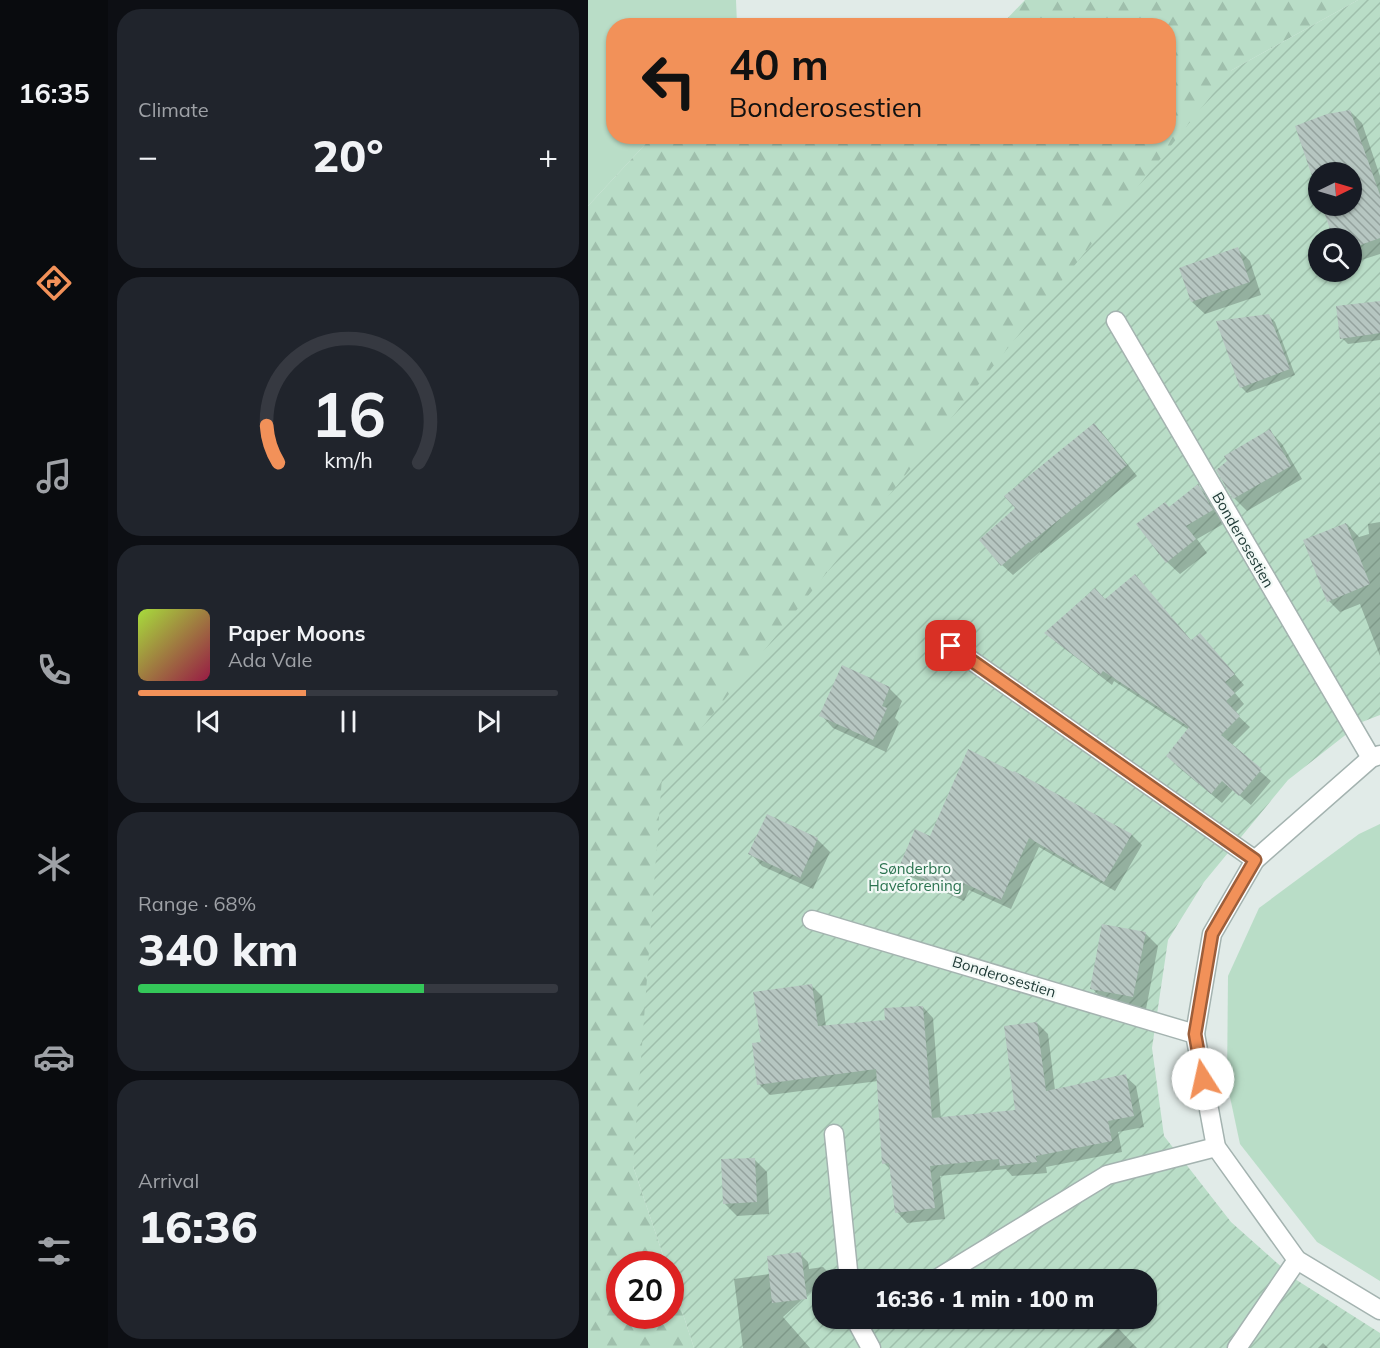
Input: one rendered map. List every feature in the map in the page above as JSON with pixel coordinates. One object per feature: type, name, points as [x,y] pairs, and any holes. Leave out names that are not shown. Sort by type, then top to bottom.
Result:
[{"type":"lane","name":"Bonderosestien","points":[[1116,321],[1375,757],[1255,860],[1212,934],[1195,1034],[1216,1147],[1298,1260],[1380,1310]]},
{"type":"lane","points":[[951,646],[1255,860]]},
{"type":"lane","name":"Bonderosestien","points":[[812,920],[1195,1034]]},
{"type":"lane","points":[[834,1134],[848,1269]]},
{"type":"lane","points":[[953,1269],[1107,1175],[1216,1147]]},
{"type":"lane","points":[[1237,1348],[1298,1260]]},
{"type":"lane","points":[[865,1329],[871,1348]]},
{"type":"green space","points":[[588,0],[736,0],[737,18],[606,18],[606,144],[646,144],[588,206]]},
{"type":"green space","points":[[1025,0],[1358,0],[1232,70],[633,1166],[662,1251],[606,1251],[606,1329],[684,1329],[684,1317],[694,1348],[588,1348],[588,206],[646,144],[1176,144],[1176,18],[1008,18]]},
{"type":"green space","name":"Sønderbro Haveforening","points":[[1358,0],[1380,0],[1380,715],[1362,722],[1288,780],[1204,882],[1168,940],[1152,1048],[1164,1136],[1231,1222],[1295,1279],[1380,1333],[1380,1348],[694,1348],[684,1317],[684,1251],[662,1251],[633,1166],[662,777],[1172,144],[1176,144],[1176,139],[1232,70]]},
{"type":"green space","points":[[1380,824],[1380,1281],[1317,1242],[1240,1144],[1227,1083],[1228,976],[1259,908],[1359,834]]},
{"type":"building","points":[[1350,110],[1380,195],[1380,238],[1362,244],[1362,228],[1330,228],[1325,216],[1362,216],[1362,162],[1308,162],[1308,164],[1295,126],[1327,114]]},
{"type":"building","points":[[1238,247],[1250,282],[1191,302],[1179,268]]},
{"type":"building","points":[[1380,301],[1380,333],[1340,339],[1336,306]]},
{"type":"building","points":[[1269,314],[1290,369],[1240,388],[1216,321]]},
{"type":"building","points":[[1094,423],[1127,465],[1001,566],[979,540],[1015,508],[1004,496]]},
{"type":"building","points":[[1270,429],[1291,466],[1233,499],[1216,470],[1227,461],[1224,456]]},
{"type":"building","points":[[1198,484],[1213,510],[1186,526],[1196,539],[1166,563],[1136,524],[1165,502],[1169,507]]},
{"type":"building","points":[[1346,523],[1370,584],[1327,602],[1303,540]]},
{"type":"building","points":[[1135,574],[1191,640],[1200,633],[1235,674],[1225,682],[1235,693],[1226,701],[1240,716],[1221,735],[1262,769],[1239,796],[1222,781],[1211,794],[1166,756],[1189,727],[1103,671],[1100,675],[1044,633],[1095,588],[1105,599]]},
{"type":"building","points":[[842,665],[890,687],[882,706],[887,708],[873,740],[819,716]]},
{"type":"building","points":[[968,749],[1132,834],[1104,882],[1029,838],[1001,900],[959,881],[953,892],[899,867],[915,829],[930,836]]},
{"type":"building","points":[[767,814],[818,838],[800,878],[748,854]]},
{"type":"building","points":[[1102,924],[1146,932],[1133,997],[1090,989]]},
{"type":"building","points":[[812,984],[818,1026],[885,1020],[884,1008],[923,1006],[932,1118],[1015,1110],[1004,1026],[1037,1022],[1046,1091],[1126,1074],[1134,1116],[1108,1121],[1112,1141],[1036,1156],[1037,1162],[1000,1166],[999,1159],[930,1166],[935,1208],[895,1213],[889,1163],[882,1164],[876,1069],[757,1085],[752,1043],[761,1042],[753,992]]},
{"type":"building","points":[[755,1158],[757,1202],[723,1204],[721,1159]]},
{"type":"building","points":[[801,1252],[807,1299],[772,1303],[767,1256]]},
{"type":"route","points":[[951,646],[1255,860],[1212,934],[1195,1034],[1203,1079]]}]
